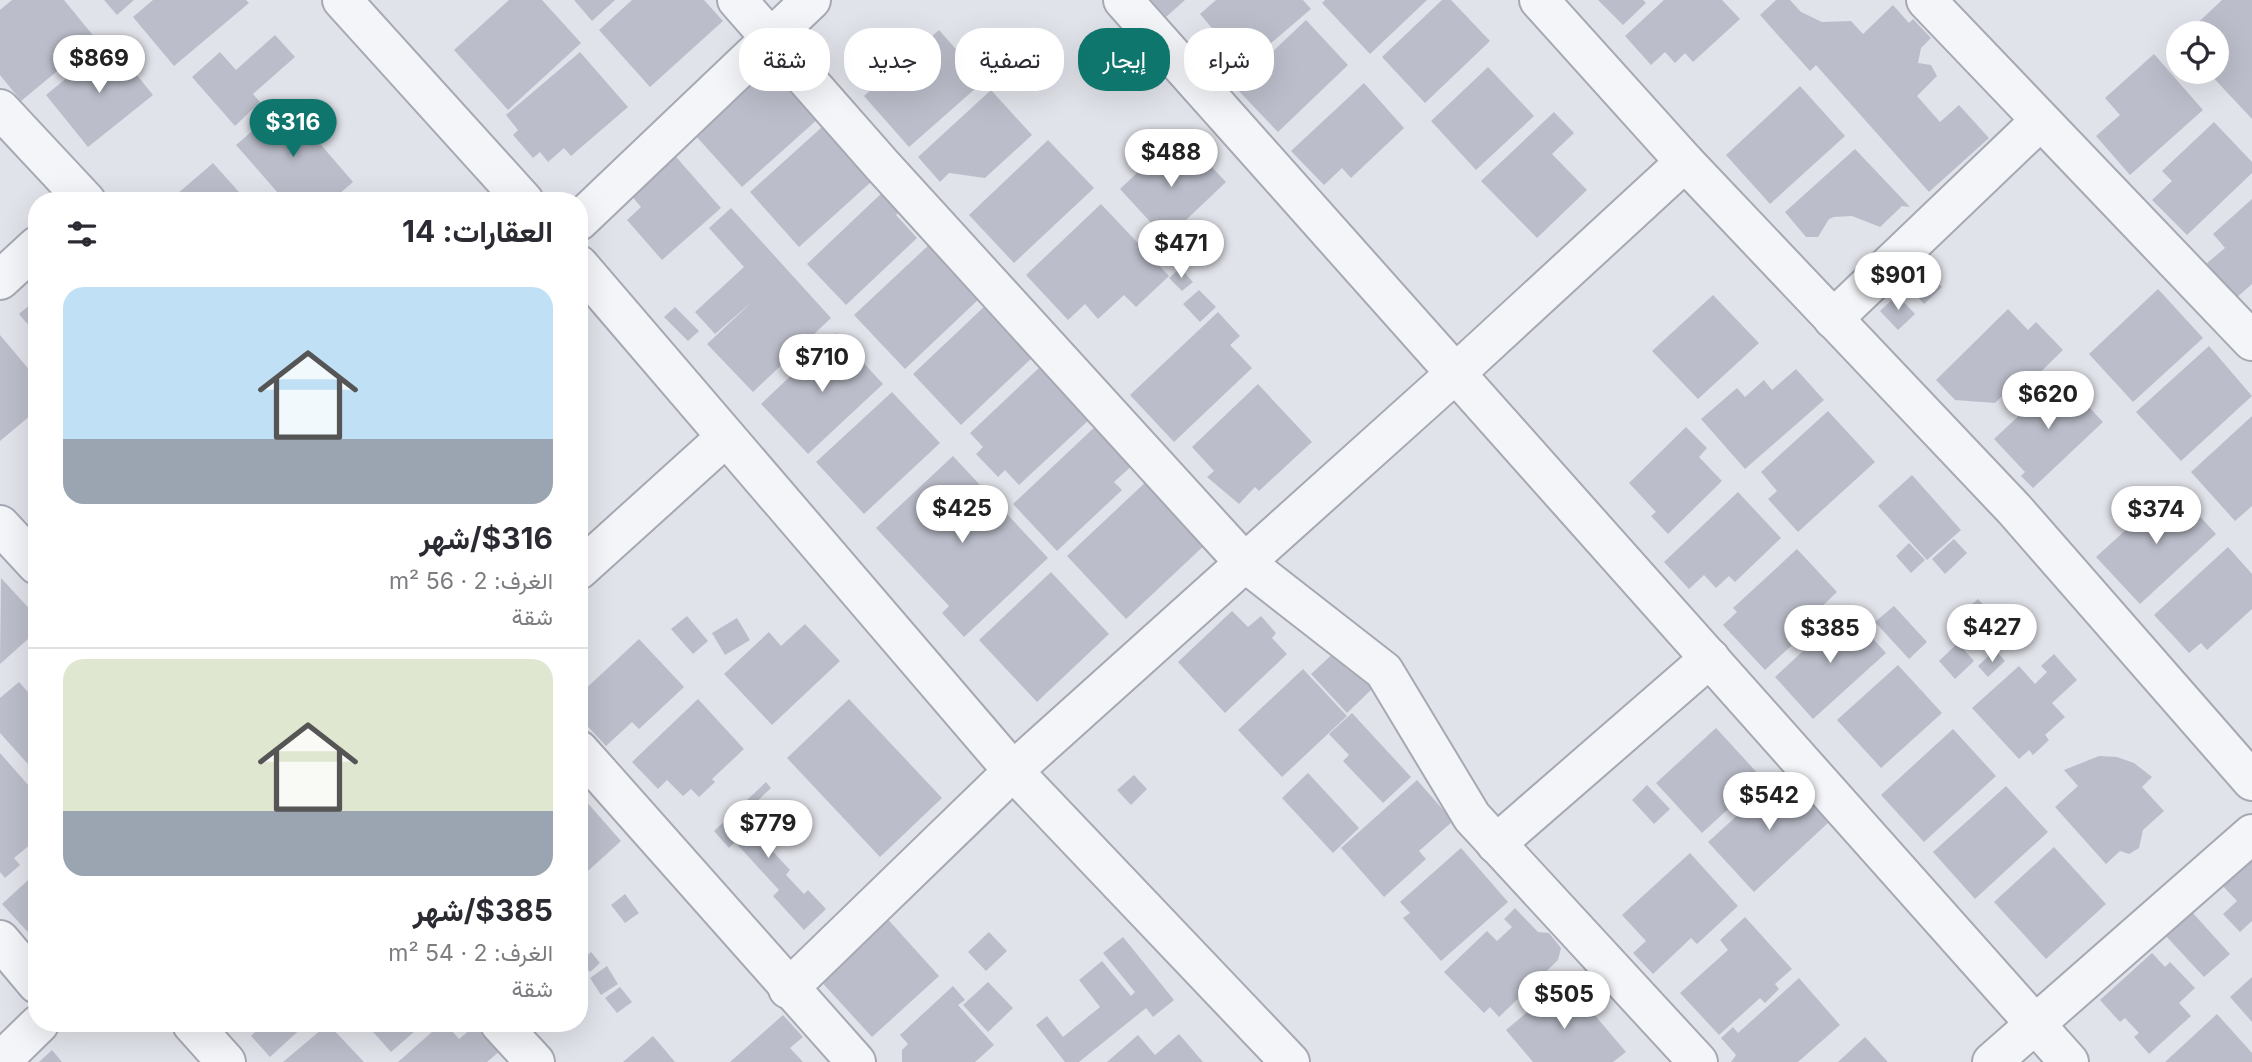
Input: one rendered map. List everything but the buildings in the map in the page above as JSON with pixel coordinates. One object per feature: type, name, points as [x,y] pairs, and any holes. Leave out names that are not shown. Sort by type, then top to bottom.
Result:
[{"type":"street","points":[[342,0],[516,192]]},
{"type":"street","points":[[737,0],[763,28]]},
{"type":"street","points":[[781,28],[811,0]]},
{"type":"street","points":[[1123,0],[2069,1062]]},
{"type":"street","points":[[1539,0],[1685,162],[2014,509],[2252,781]]},
{"type":"street","points":[[1926,0],[2252,341]]},
{"type":"street","points":[[588,211],[739,68]]},
{"type":"street","points":[[818,91],[882,165],[1244,561],[1384,671],[1472,817],[1698,1062]]},
{"type":"street","points":[[0,109],[78,192]]},
{"type":"street","points":[[1833,319],[2039,121]]},
{"type":"street","points":[[788,989],[1013,771],[1457,372],[1685,162]]},
{"type":"street","points":[[0,280],[28,254]]},
{"type":"street","points":[[588,276],[1013,771],[1290,1062]]},
{"type":"street","points":[[588,562],[726,437]]},
{"type":"street","points":[[0,525],[28,555]]},
{"type":"street","points":[[1496,844],[1710,658]]},
{"type":"street","points":[[588,760],[788,989],[856,1062]]},
{"type":"street","points":[[1992,1062],[2252,834]]},
{"type":"street","points":[[0,940],[28,973]]},
{"type":"street","points":[[0,1062],[31,1032]]},
{"type":"street","points":[[199,1032],[226,1062]]},
{"type":"street","points":[[507,1032],[535,1062]]}]
